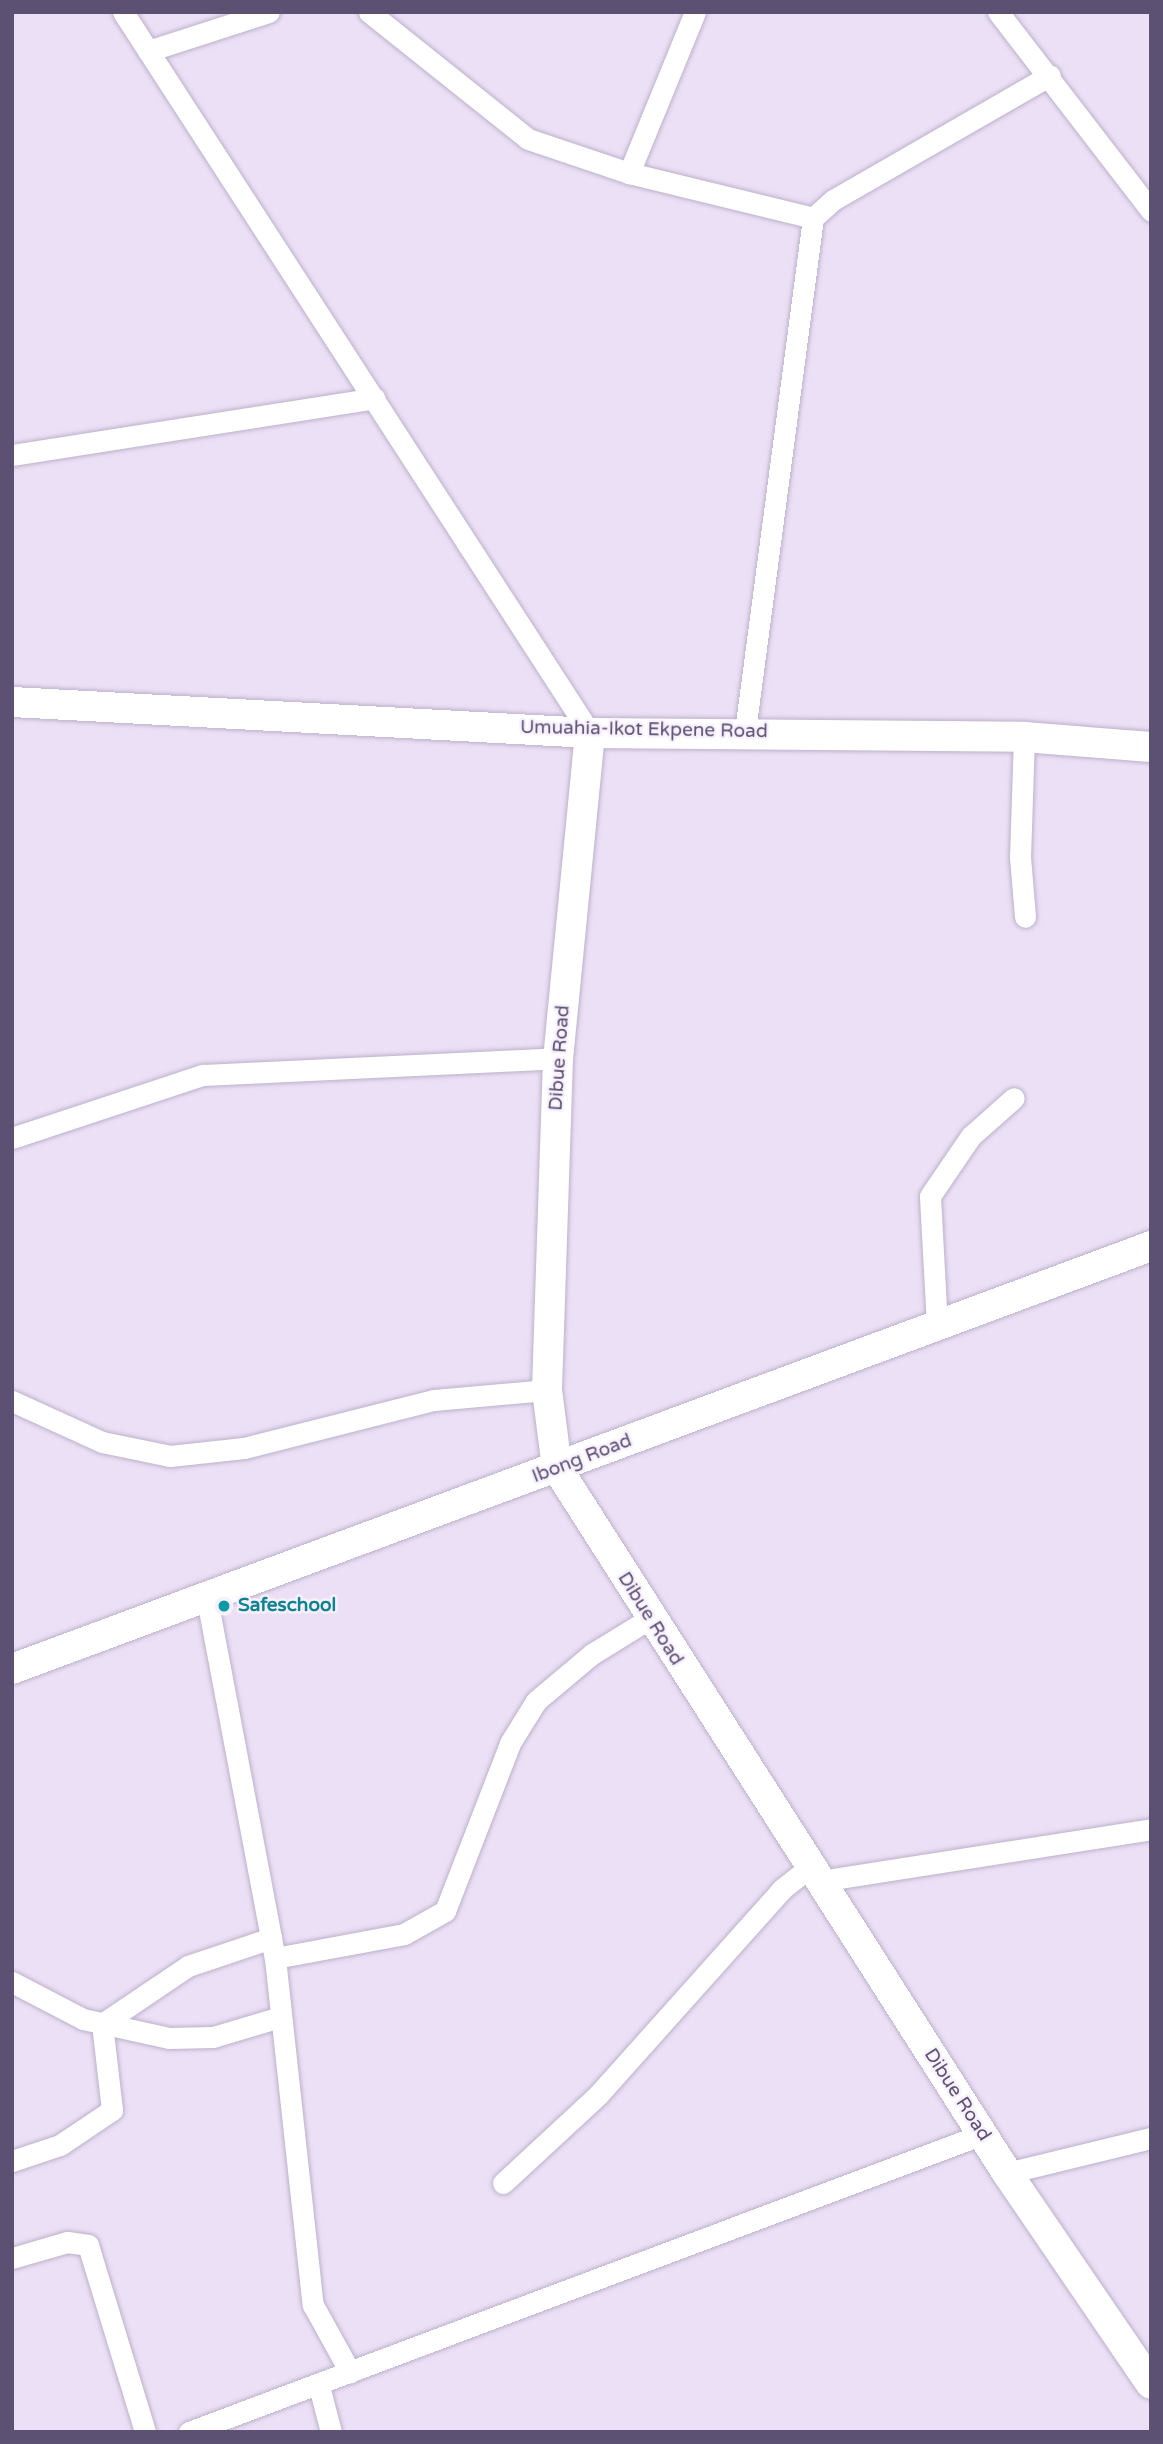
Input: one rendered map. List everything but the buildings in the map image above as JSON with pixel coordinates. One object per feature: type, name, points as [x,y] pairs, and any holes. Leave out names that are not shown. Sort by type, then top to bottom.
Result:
[{"type":"street","points":[[123,12],[590,733]]},
{"type":"street","points":[[148,51],[269,12]]},
{"type":"street","points":[[369,12],[528,139],[629,173],[813,218]]},
{"type":"street","points":[[629,173],[695,12]]},
{"type":"street","points":[[998,12],[1050,75],[1151,211]]},
{"type":"street","points":[[745,731],[813,218],[833,200],[1050,75]]},
{"type":"street","points":[[12,455],[375,398]]},
{"type":"street","name":"Umuahia-Ikot Ekpene Road","points":[[12,702],[590,733],[745,731],[1024,737],[1151,747]]},
{"type":"street","name":"Dibue Road","points":[[590,733],[558,1058],[547,1390],[557,1468],[649,1619],[1007,2173],[1151,2384]]},
{"type":"street","points":[[1024,737],[1025,917]]},
{"type":"street","points":[[12,1138],[203,1075],[558,1058]]},
{"type":"street","points":[[937,1326],[930,1196],[971,1136],[1014,1098]]},
{"type":"street","name":"Ibong Road","points":[[12,1669],[207,1599],[1151,1246]]},
{"type":"street","points":[[12,1401],[102,1442],[170,1456],[244,1448],[434,1400],[547,1390]]},
{"type":"street","points":[[207,1599],[273,1948],[313,2305],[350,2372]]},
{"type":"street","points":[[102,2024],[188,1966],[273,1948],[404,1934],[445,1911],[505,1754],[536,1701],[592,1654],[649,1619]]},
{"type":"street","points":[[503,2183],[598,2095],[782,1889],[815,1874],[1151,1829]]},
{"type":"street","points":[[12,1982],[102,2024],[169,2038],[213,2037],[281,2017]]},
{"type":"street","points":[[12,2161],[60,2145],[112,2110],[102,2024]]},
{"type":"street","points":[[189,2432],[319,2386],[983,2134]]},
{"type":"street","points":[[1007,2173],[1151,2138]]},
{"type":"street","points":[[12,2258],[67,2242],[88,2245],[145,2432]]},
{"type":"street","points":[[319,2386],[331,2432]]},
{"type":"shaded area","points":[[12,12],[1151,12],[1151,2432],[12,2432]]},
{"type":"place","name":"Safeschool","points":[[224,1606]]}]
